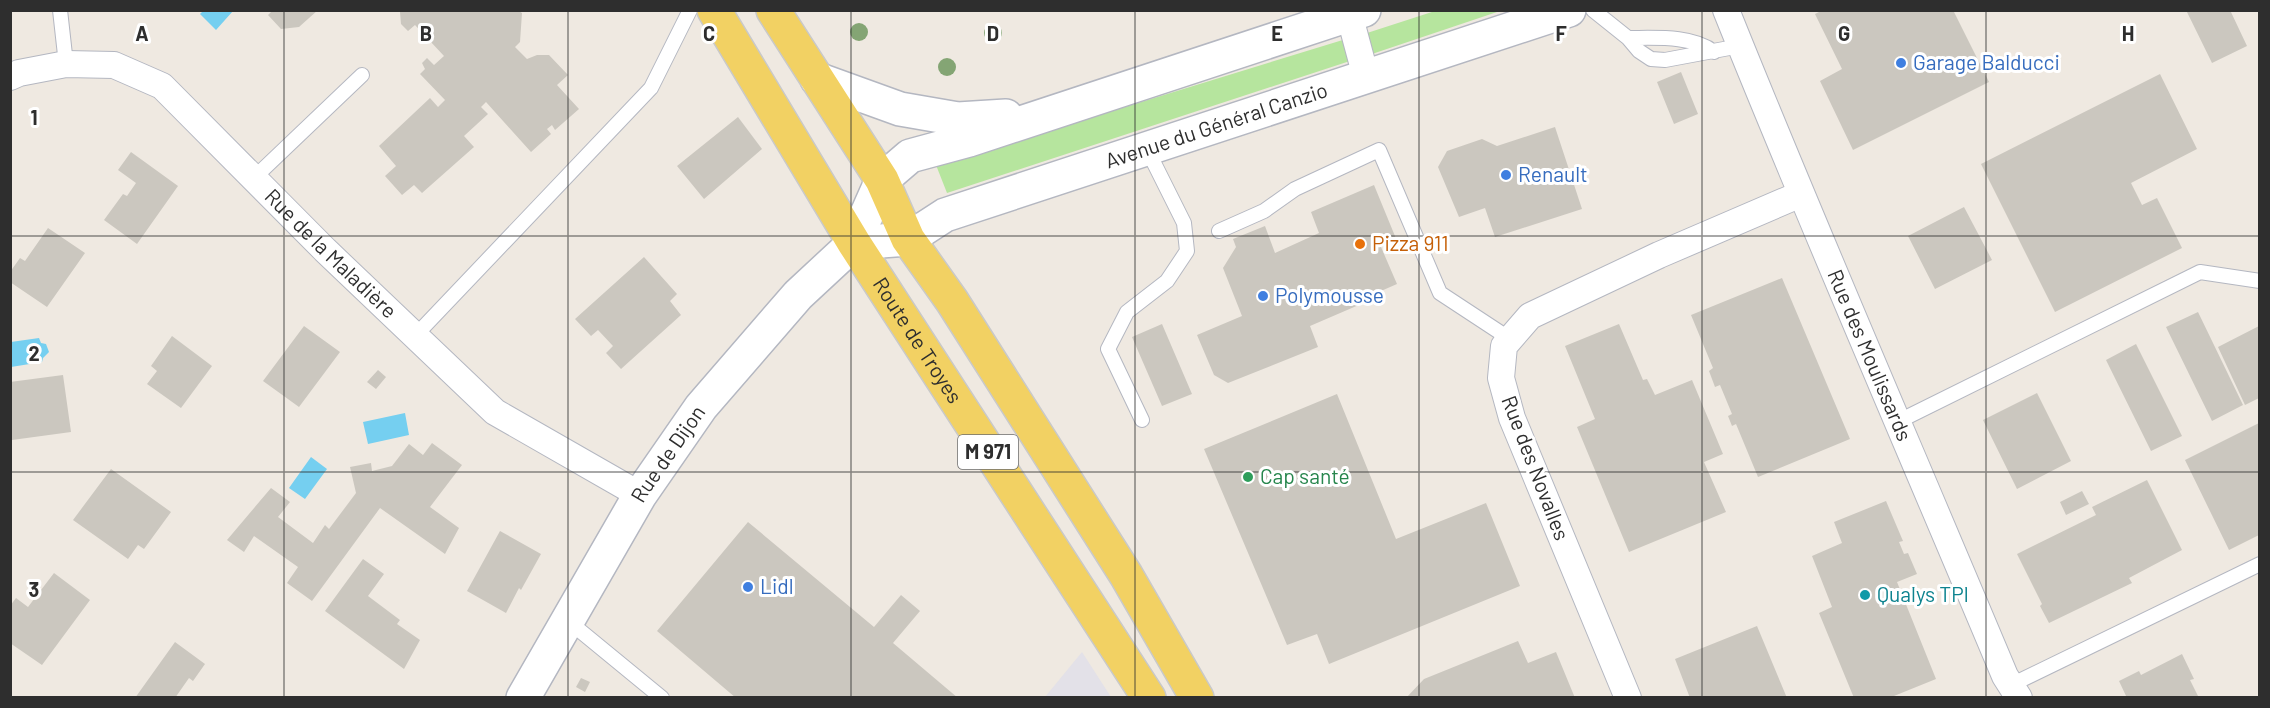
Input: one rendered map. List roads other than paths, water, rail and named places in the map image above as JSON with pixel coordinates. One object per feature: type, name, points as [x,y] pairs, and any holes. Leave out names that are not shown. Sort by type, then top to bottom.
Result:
[{"type":"main road","name":"Route de Troyes","points":[[714,10],[861,238],[1149,698]]},
{"type":"main road","name":"M 971","points":[[773,10],[882,180],[908,239],[952,301],[1119,566],[1197,698]]},
{"type":"street","name":"Avenue du Général Canzio","points":[[861,238],[908,239],[945,215],[1569,10]]},
{"type":"street","name":"Rue des Moulissards","points":[[1726,10],[1801,194],[2005,676],[2015,691]]},
{"type":"street","points":[[861,238],[882,180],[910,156],[969,140],[1353,12],[1366,77]]},
{"type":"street","name":"Rue de la Maladière","points":[[10,77],[19,73],[66,64],[114,65],[162,86],[495,412],[640,495]]},
{"type":"street","points":[[817,79],[900,109],[958,118],[1050,112]]},
{"type":"street","name":"Rue des Novalles","points":[[1628,698],[1512,418],[1501,378],[1504,346],[1530,316],[1659,255],[1801,194]]},
{"type":"street","name":"Rue de Dijon","points":[[523,698],[640,495],[701,407],[798,295],[861,238]]},
{"type":"lane","points":[[60,10],[66,64]]},
{"type":"lane","points":[[416,336],[651,87],[690,10]]},
{"type":"lane","points":[[1593,10],[1651,59],[1665,60],[1740,46]]},
{"type":"lane","points":[[1628,38],[1679,40],[1707,46],[1714,52]]},
{"type":"lane","points":[[254,178],[362,75]]},
{"type":"lane","points":[[1142,420],[1108,349],[1127,312],[1167,281],[1187,251],[1184,223],[1147,149]]},
{"type":"lane","points":[[1219,231],[1264,211],[1295,189],[1379,150],[1440,293],[1510,339]]},
{"type":"lane","points":[[1899,421],[2200,272],[2259,281]]},
{"type":"lane","points":[[2015,691],[2259,564]]},
{"type":"lane","points":[[567,620],[662,698]]},
{"type":"water","points":[[204,10],[233,11],[216,30],[200,14]]},
{"type":"water","points":[[39,338],[41,343],[46,344],[49,352],[42,362],[11,367],[11,342]]},
{"type":"water","points":[[405,413],[409,435],[368,444],[363,422]]},
{"type":"water","points":[[311,457],[327,469],[305,499],[289,488]]},
{"type":"place","name":"Garage Balducci","points":[[1901,63]]},
{"type":"place","name":"Renault","points":[[1506,175]]},
{"type":"place","name":"Pizza 911","points":[[1360,244]]},
{"type":"place","name":"Polymousse","points":[[1263,296]]},
{"type":"place","name":"Cap santé","points":[[1248,477]]},
{"type":"place","name":"Lidl","points":[[748,587]]},
{"type":"place","name":"Qualys TPI","points":[[1865,595]]}]
